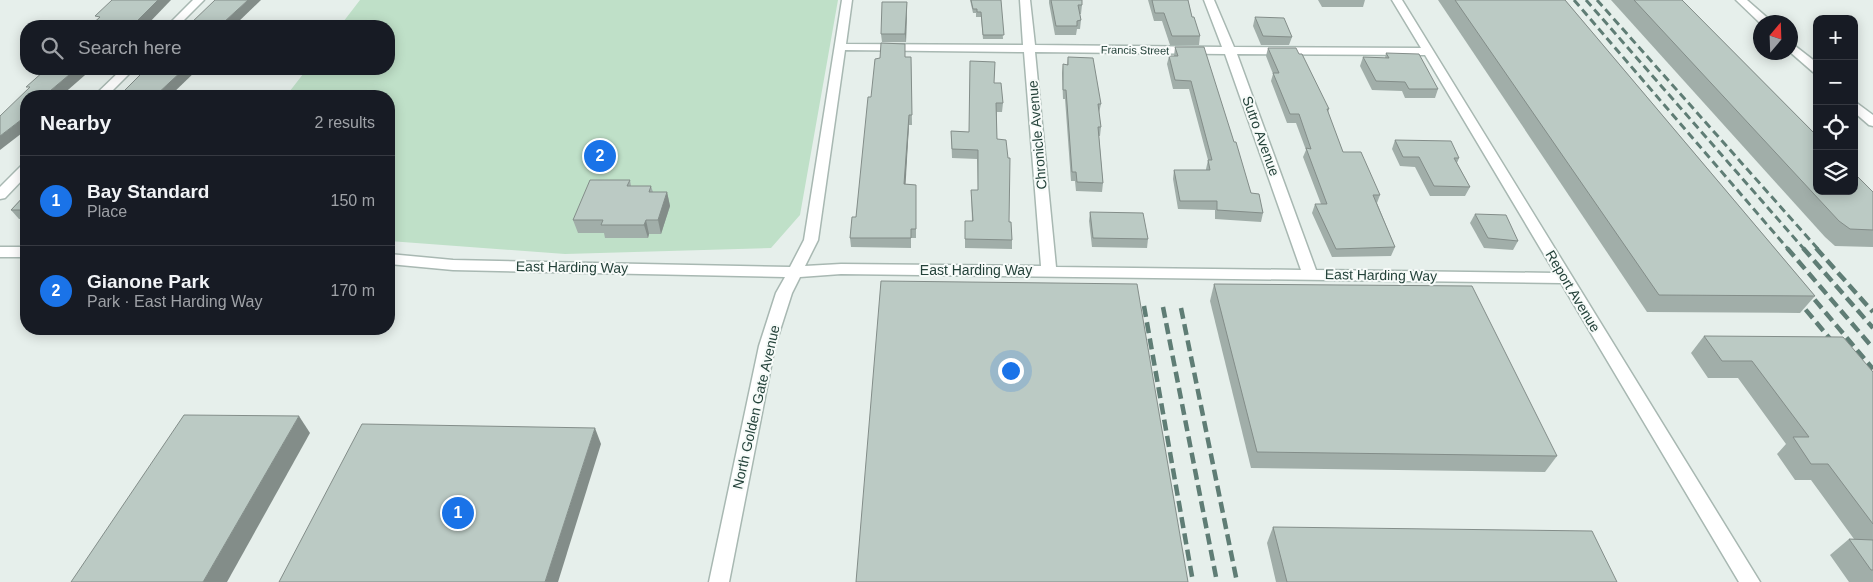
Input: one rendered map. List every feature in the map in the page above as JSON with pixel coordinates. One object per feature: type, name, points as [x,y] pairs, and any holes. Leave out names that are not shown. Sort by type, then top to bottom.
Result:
[{"type":"street","points":[[178,20],[199,0]]},
{"type":"street","name":"North Golden Gate Avenue","points":[[719,582],[767,346],[784,293],[811,240],[847,0]]},
{"type":"street","name":"Chronicle Avenue","points":[[1025,0],[1049,271]]},
{"type":"street","name":"Sutro Avenue","points":[[1209,0],[1310,274]]},
{"type":"street","name":"Report Avenue","points":[[1397,0],[1750,582]]},
{"type":"street","points":[[1741,0],[1758,15]]},
{"type":"street","name":"Francis Street","points":[[840,47],[1429,52]]},
{"type":"street","points":[[1798,53],[1813,66]]},
{"type":"street","points":[[106,90],[122,75]]},
{"type":"street","points":[[1858,109],[1873,122]]},
{"type":"street","points":[[0,195],[20,175]]},
{"type":"street","points":[[0,252],[20,252]]},
{"type":"street","name":"East Harding Way","points":[[395,260],[454,265],[795,272],[841,269],[1564,278]]},
{"type":"green space","points":[[360,0],[838,0],[800,215],[771,248],[565,254],[395,241],[395,90],[291,90],[302,75],[395,75],[395,20],[345,20]]},
{"type":"building","points":[[112,0],[158,0],[138,20],[97,20],[100,17],[95,16]]},
{"type":"building","points":[[215,0],[248,0],[226,20],[194,20]]},
{"type":"building","points":[[971,0],[1001,0],[1004,35],[983,35],[981,12],[973,9]]},
{"type":"building","points":[[1051,0],[1082,0],[1082,5],[1078,5],[1081,20],[1077,21],[1077,26],[1056,26]]},
{"type":"building","points":[[1152,0],[1188,0],[1192,17],[1194,17],[1200,36],[1172,36],[1164,13],[1155,13]]},
{"type":"building","points":[[1455,0],[1565,0],[1815,296],[1659,295]]},
{"type":"building","points":[[1634,0],[1682,0],[1813,132],[1813,193]]},
{"type":"building","points":[[882,2],[907,2],[905,34],[881,34]]},
{"type":"building","points":[[1255,17],[1284,18],[1292,37],[1263,36]]},
{"type":"building","points":[[881,43],[905,44],[905,57],[911,57],[912,115],[909,115],[904,184],[916,185],[916,229],[911,229],[911,238],[850,238],[852,217],[856,217],[868,97],[871,97],[875,59],[880,58]]},
{"type":"building","points":[[1175,47],[1204,47],[1251,193],[1259,194],[1263,213],[1217,210],[1217,201],[1180,201],[1174,170],[1210,170],[1208,160],[1212,160],[1191,81],[1175,80],[1169,56],[1178,56]]},
{"type":"building","points":[[1268,48],[1296,48],[1299,54],[1302,54],[1329,109],[1327,109],[1343,152],[1361,152],[1380,195],[1373,195],[1395,247],[1336,249],[1315,204],[1327,204],[1306,148],[1311,149],[1299,114],[1290,114],[1273,73],[1279,73]]},
{"type":"building","points":[[1386,53],[1419,54],[1438,89],[1409,89],[1405,82],[1376,81],[1363,57],[1389,58]]},
{"type":"building","points":[[1068,57],[1093,58],[1101,104],[1098,104],[1101,127],[1098,127],[1103,183],[1077,182],[1076,172],[1072,172],[1066,90],[1063,90],[1063,64],[1068,65]]},
{"type":"building","points":[[970,61],[995,62],[994,83],[1001,83],[1003,103],[996,103],[997,139],[1006,140],[1008,158],[1010,158],[1009,222],[1011,222],[1012,240],[965,239],[965,221],[973,221],[971,190],[978,190],[978,150],[952,149],[951,131],[969,132]]},
{"type":"building","points":[[40,75],[69,75],[51,90],[27,90],[30,87],[26,87]]},
{"type":"building","points":[[140,75],[178,75],[161,90],[125,90]]},
{"type":"building","points":[[20,97],[20,121],[0,136],[0,116]]},
{"type":"building","points":[[1395,140],[1451,141],[1459,158],[1454,158],[1470,187],[1434,186],[1419,157],[1403,157]]},
{"type":"building","points":[[1858,177],[1873,192],[1873,230],[1850,229],[1839,221],[1815,195],[1858,195]]},
{"type":"building","points":[[590,180],[630,180],[627,186],[651,186],[649,192],[667,192],[658,220],[646,220],[644,225],[601,225],[603,220],[573,220]]},
{"type":"building","points":[[20,200],[20,210],[11,210]]},
{"type":"building","points":[[1090,212],[1143,213],[1148,239],[1093,238]]},
{"type":"building","points":[[1475,214],[1506,215],[1518,241],[1488,238]]},
{"type":"building","points":[[881,281],[1137,284],[1188,582],[856,582]]},
{"type":"building","points":[[1214,284],[1472,286],[1557,456],[1257,452]]},
{"type":"building","points":[[1704,336],[1843,337],[1873,372],[1873,524],[1828,464],[1811,464],[1793,437],[1809,437],[1752,361],[1722,361]]},
{"type":"building","points":[[184,415],[299,416],[203,582],[71,582]]},
{"type":"building","points":[[362,424],[595,428],[545,582],[279,582]]},
{"type":"building","points":[[1273,527],[1592,531],[1617,582],[1287,582]]},
{"type":"building","points":[[1849,539],[1873,540],[1873,570],[1871,570]]},
{"type":"railway","points":[[1574,0],[1788,249]]},
{"type":"railway","points":[[1586,0],[1804,249]]},
{"type":"railway","points":[[1597,0],[1818,249]]},
{"type":"railway","points":[[1787,248],[1873,348]]},
{"type":"railway","points":[[1803,248],[1873,328]]},
{"type":"railway","points":[[1816,248],[1873,312]]},
{"type":"railway","points":[[1804,287],[1873,369]]},
{"type":"railway","points":[[1795,297],[1837,347]]},
{"type":"railway","points":[[1144,306],[1193,582]]},
{"type":"railway","points":[[1163,307],[1217,582]]},
{"type":"railway","points":[[1181,308],[1237,582]]},
{"type":"place","name":"Gianone Park","points":[[600,156]]},
{"type":"place","name":"Bay Standard","points":[[458,513]]}]
